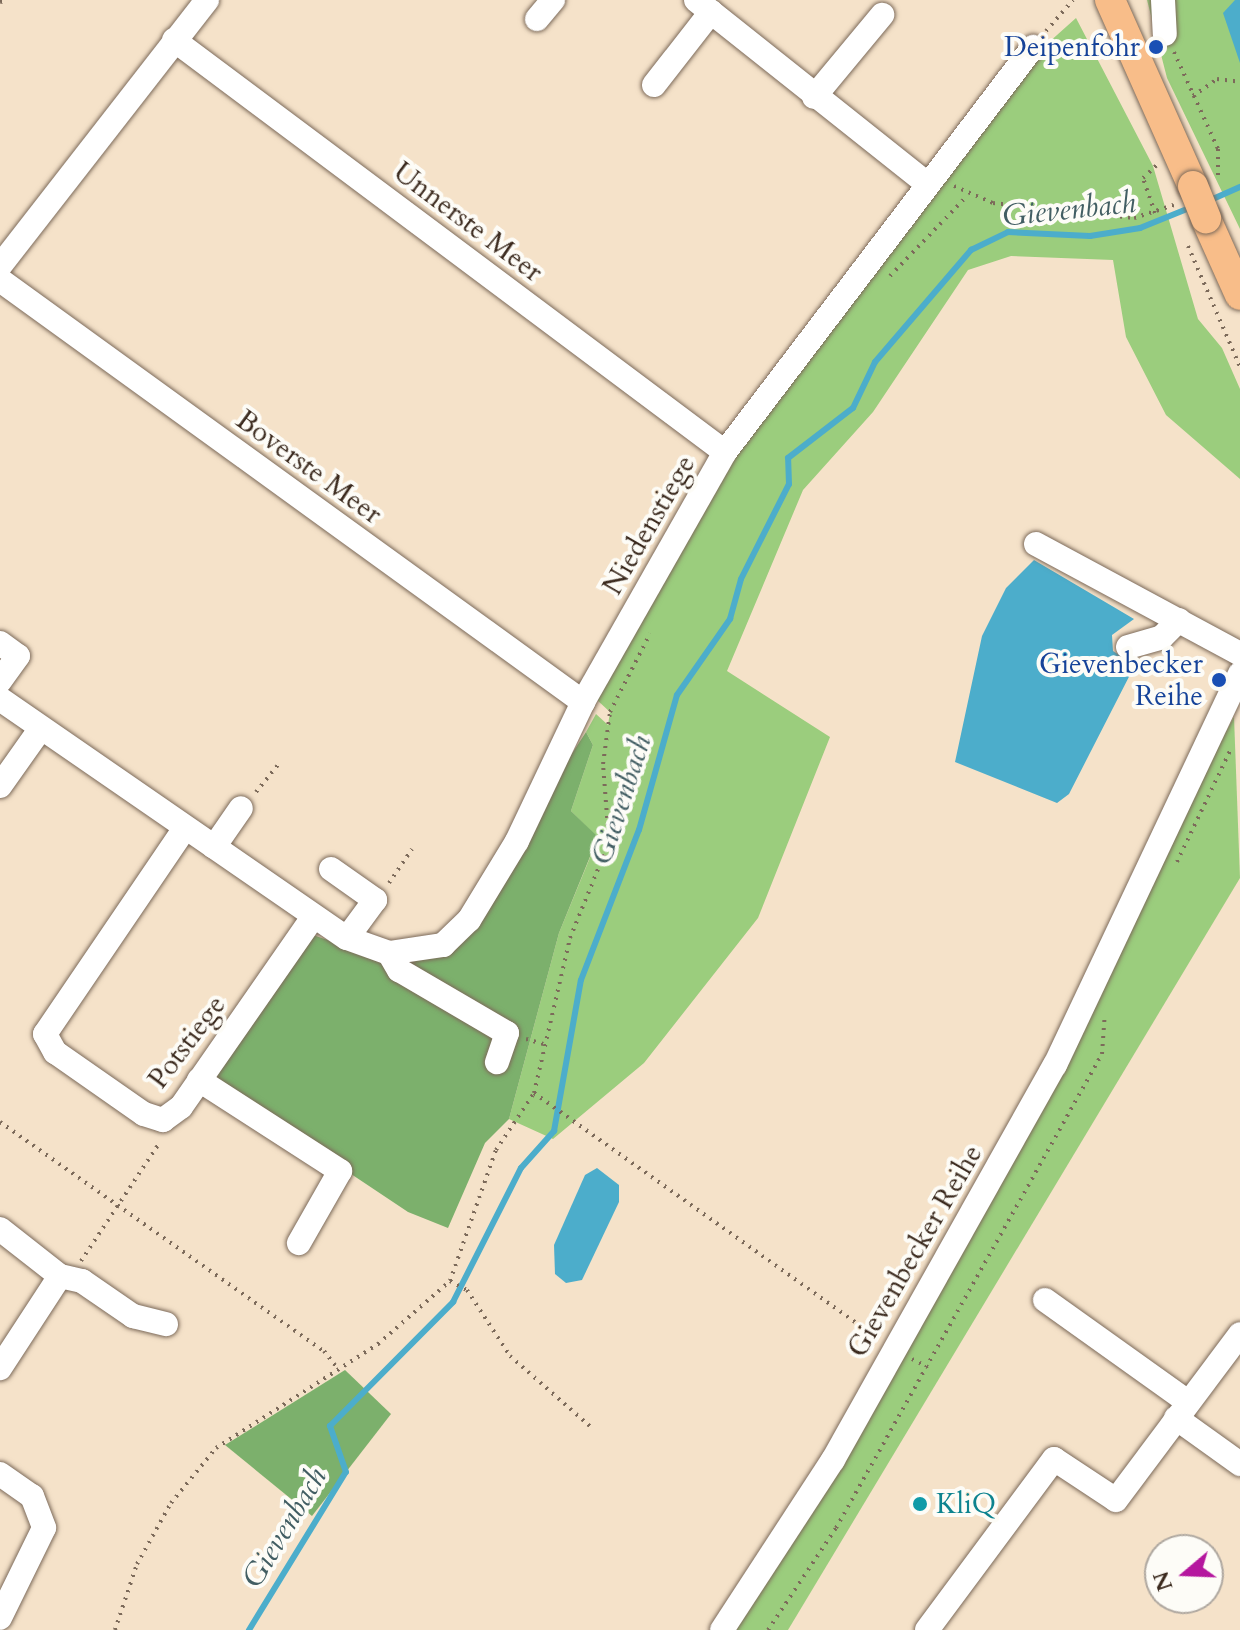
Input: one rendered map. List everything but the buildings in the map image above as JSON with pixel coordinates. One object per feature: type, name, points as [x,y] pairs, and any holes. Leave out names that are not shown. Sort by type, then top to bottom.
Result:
[{"type":"main road","points":[[1110,0],[1193,186],[1195,226],[1240,295]]},
{"type":"street","points":[[0,266],[207,0]]},
{"type":"street","points":[[537,19],[553,0]]},
{"type":"street","points":[[1163,0],[1165,34]]},
{"type":"street","points":[[654,85],[704,6],[814,97],[932,178]]},
{"type":"street","points":[[814,97],[882,15]]},
{"type":"street","name":"Unnerste Meer","points":[[174,40],[725,452]]},
{"type":"street","name":"Niedenstiege","points":[[313,917],[347,938],[389,953],[443,945],[469,920],[517,841],[583,702],[725,452],[1033,47]]},
{"type":"street","name":"Boverste Meer","points":[[0,280],[583,702]]},
{"type":"street","points":[[1036,544],[1240,654]]},
{"type":"street","points":[[1128,647],[1162,637],[1179,620]]},
{"type":"street","points":[[0,643],[18,656],[0,681]]},
{"type":"street","name":"Gievenbecker Reihe","points":[[722,1630],[833,1460],[1055,1065],[1240,673]]},
{"type":"street","points":[[0,699],[313,917]]},
{"type":"street","points":[[0,786],[41,728]]},
{"type":"street","points":[[214,847],[241,808]]},
{"type":"street","name":"Potstiege","points":[[185,828],[45,1034],[55,1052],[144,1114],[163,1120],[199,1080],[313,917]]},
{"type":"street","points":[[331,869],[375,900],[347,938]]},
{"type":"street","points":[[389,953],[399,970],[507,1033],[497,1062]]},
{"type":"street","points":[[199,1080],[340,1171],[299,1243]]},
{"type":"street","points":[[0,1229],[60,1276],[133,1316],[166,1324]]},
{"type":"street","points":[[0,1368],[60,1276]]},
{"type":"street","points":[[1045,1300],[1182,1410],[1240,1464]]},
{"type":"street","points":[[927,1630],[1054,1459],[1116,1500],[1240,1334]]},
{"type":"street","points":[[0,1474],[32,1496],[44,1528],[0,1618]]},
{"type":"path","points":[[0,2],[7,0]]},
{"type":"path","points":[[1033,47],[1073,0]]},
{"type":"path","points":[[1193,96],[1217,79],[1240,82]]},
{"type":"path","points":[[1155,213],[1143,178],[1161,163]]},
{"type":"path","points":[[932,178],[968,195],[1134,218]]},
{"type":"path","points":[[884,282],[968,195]]},
{"type":"path","points":[[1195,226],[1240,367]]},
{"type":"path","points":[[115,1630],[137,1564],[191,1474],[236,1430],[338,1369],[410,1321],[452,1282],[496,1150],[534,1093],[570,938],[609,842],[603,764],[610,712],[653,627]]},
{"type":"path","points":[[1174,867],[1233,738]]},
{"type":"path","points":[[241,808],[280,762]]},
{"type":"path","points":[[375,900],[412,849]]},
{"type":"path","points":[[768,1630],[836,1528],[1102,1054],[1105,1009]]},
{"type":"path","points":[[534,1093],[893,1350],[928,1367]]},
{"type":"path","points":[[60,1276],[75,1269],[156,1154],[163,1120]]},
{"type":"path","points":[[0,1122],[324,1351],[338,1369]]},
{"type":"path","points":[[452,1282],[467,1290],[510,1356],[593,1429]]},
{"type":"green space","points":[[1147,0],[1154,0],[1167,52],[1168,0],[1240,0],[1240,229],[1167,78]]},
{"type":"green space","points":[[1076,18],[1153,166],[1198,319],[1222,348],[1240,389],[1240,479],[1166,415],[1126,337],[1113,260],[1011,256],[968,270],[873,412],[803,490],[727,671],[830,737],[758,918],[644,1063],[553,1139],[509,1119],[559,933],[598,838],[571,811],[593,745],[586,732],[596,714],[608,725],[610,712],[597,700],[718,479],[1038,52]]},
{"type":"green space","points":[[1234,717],[1240,878],[788,1630],[732,1630]]},
{"type":"green space","points":[[586,732],[593,745],[571,811],[598,837],[559,933],[509,1119],[485,1143],[448,1228],[408,1212],[207,1078],[313,935],[386,960],[445,950]]},
{"type":"green space","points":[[345,1370],[391,1414],[312,1516],[225,1445]]},
{"type":"water","points":[[1235,0],[1240,0],[1240,63],[1223,13]]},
{"type":"water","points":[[1034,560],[1134,619],[1112,635],[1113,651],[1135,665],[1069,794],[1057,803],[955,762],[982,636],[1006,588]]},
{"type":"water","points":[[597,1168],[619,1185],[619,1202],[582,1280],[566,1283],[555,1274],[554,1245],[585,1175]]},
{"type":"waterway","name":"Gievenbach","points":[[1206,202],[1240,187]]},
{"type":"waterway","name":"Gievenbach","points":[[249,1630],[346,1472],[330,1426],[453,1302],[521,1168],[554,1131],[581,980],[639,830],[677,695],[730,619],[741,579],[789,484],[788,458],[853,408],[875,362],[971,250],[1008,232],[1090,236],[1140,228],[1192,207]]},
{"type":"place","name":"Deipenfohr","points":[[1156,47]]},
{"type":"place","name":"Gievenbecker Reihe","points":[[1219,680]]},
{"type":"place","name":"KliQ","points":[[920,1504]]}]
